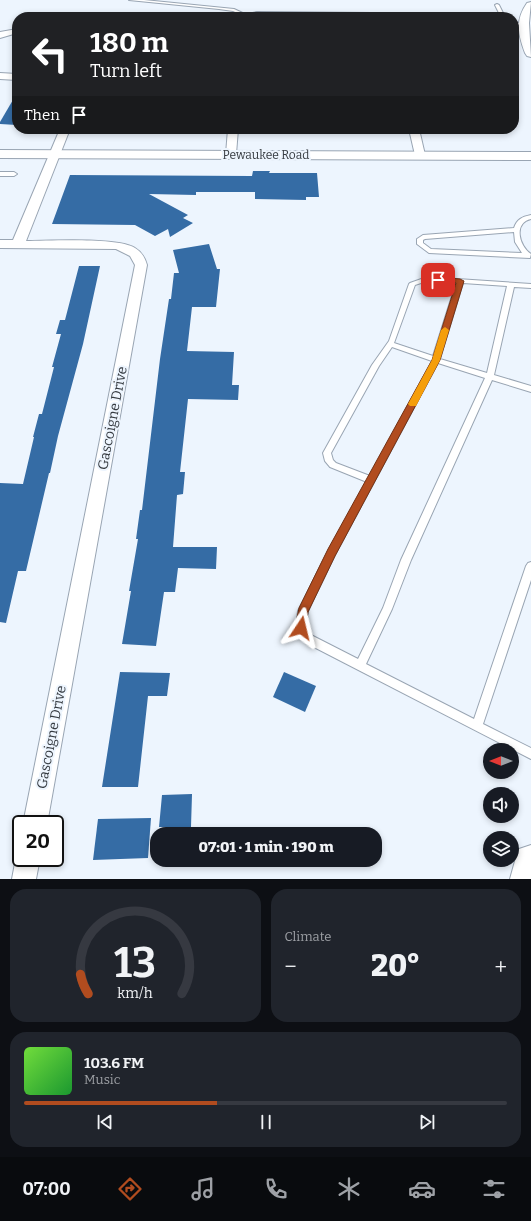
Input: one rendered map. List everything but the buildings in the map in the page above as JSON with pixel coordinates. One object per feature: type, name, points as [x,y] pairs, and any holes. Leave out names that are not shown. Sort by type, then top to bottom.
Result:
[{"type":"main road","points":[[531,5],[519,24],[531,53]]},
{"type":"main road","name":"Pewaukee Road","points":[[0,154],[531,156]]},
{"type":"main road","points":[[527,879],[531,861]]},
{"type":"street","points":[[0,35],[12,32]]},
{"type":"street","points":[[0,76],[12,77]]},
{"type":"street","points":[[18,244],[63,134]]},
{"type":"street","points":[[231,154],[233,134]]},
{"type":"street","points":[[415,134],[420,155]]},
{"type":"street","name":"Gascoigne Drive","points":[[0,244],[116,245],[125,247],[136,254],[141,265],[36,815]]},
{"type":"street","points":[[24,879],[26,867]]},
{"type":"lane","points":[[131,0],[200,6],[234,10],[238,12]]},
{"type":"lane","points":[[200,6],[202,0]]},
{"type":"lane","points":[[497,5],[500,12]]},
{"type":"lane","points":[[0,174],[14,174]]},
{"type":"lane","points":[[530,256],[523,252],[516,230],[517,225],[521,220],[531,217]]},
{"type":"lane","points":[[516,230],[466,232],[423,237],[420,239],[420,244],[429,251],[530,256]]},
{"type":"lane","points":[[372,480],[333,465],[329,461],[327,453],[376,365],[390,344],[412,284],[427,279],[531,286]]},
{"type":"lane","points":[[460,281],[436,360],[332,552],[303,611],[301,628],[306,637],[531,754]]},
{"type":"lane","points":[[360,665],[387,609],[406,560],[490,376],[511,284]]},
{"type":"lane","points":[[390,344],[436,360],[531,389]]},
{"type":"lane","points":[[477,726],[531,566]]},
{"type":"slow traffic","points":[[413,404],[436,360],[445,330]]},
{"type":"route","points":[[301,628],[303,611],[332,552],[436,360],[460,281],[438,280]]}]
